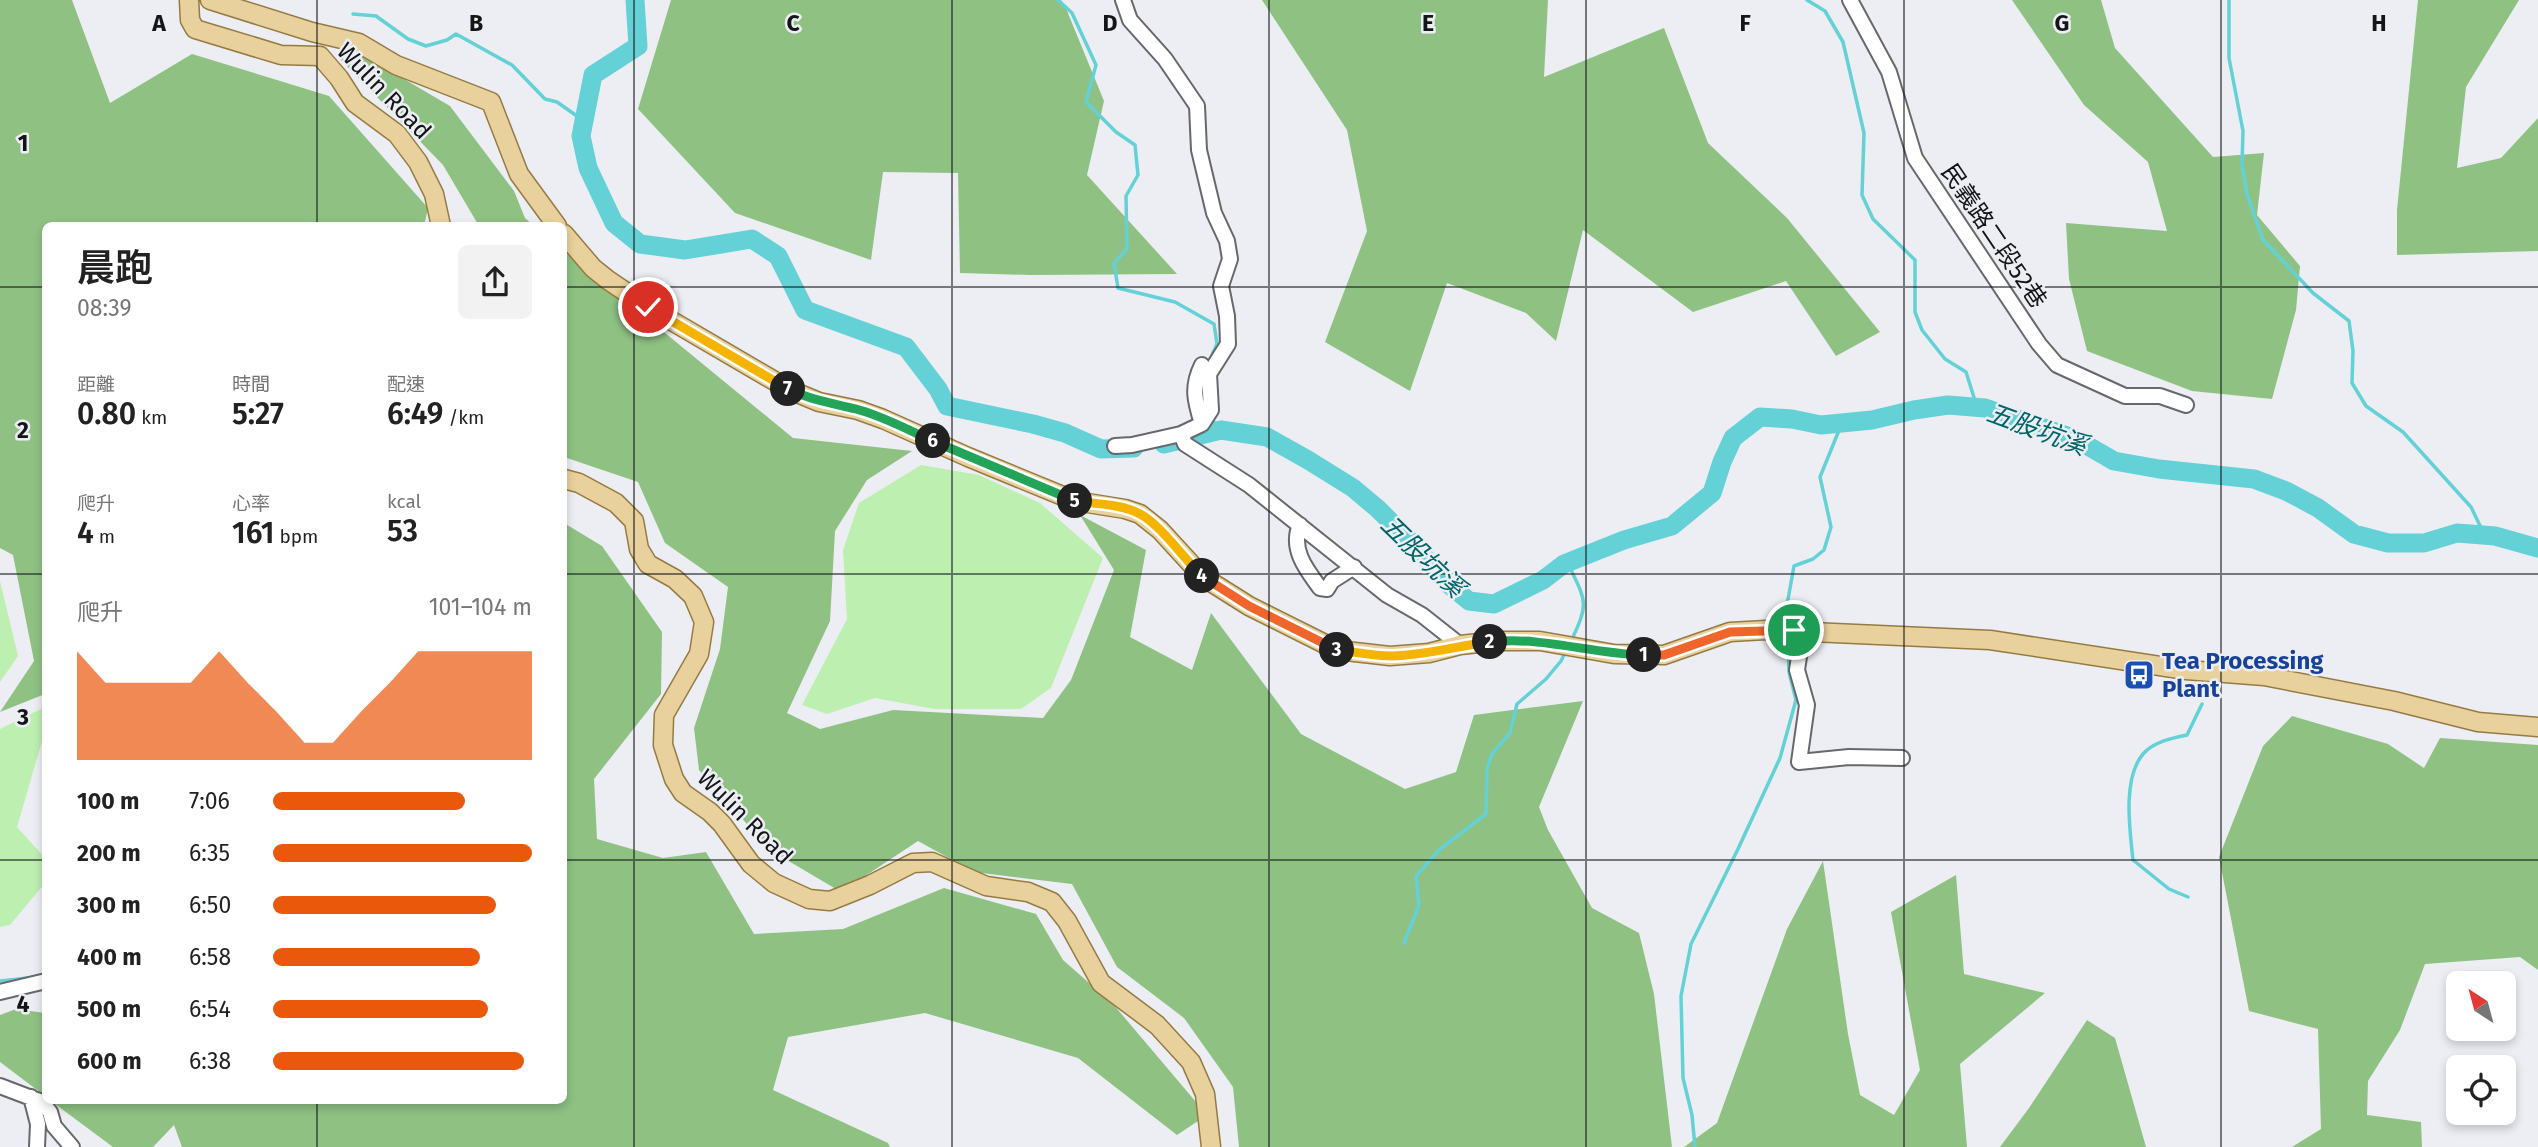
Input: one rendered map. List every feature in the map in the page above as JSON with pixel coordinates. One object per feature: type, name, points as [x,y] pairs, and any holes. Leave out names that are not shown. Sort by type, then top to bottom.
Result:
[{"type":"main road","name":"Wulin Road","points":[[189,0],[190,20],[195,29],[281,55],[320,56],[355,103],[397,134],[418,162],[434,194],[441,222]]},
{"type":"main road","points":[[210,0],[312,32],[359,43],[396,65],[491,102],[519,174],[554,222]]},
{"type":"main road","points":[[567,238],[593,268],[608,280],[648,307],[790,390],[819,402],[858,410],[883,419],[1075,500],[1140,514],[1160,530],[1203,577],[1249,606],[1338,650],[1390,656],[1429,653],[1460,645],[1498,641],[1540,641],[1614,654],[1664,655],[1730,632],[1793,630],[1990,640],[2186,670],[2264,676],[2394,701],[2478,722],[2538,727]]},
{"type":"main road","name":"Wulin Road","points":[[567,480],[579,483],[617,503],[634,522],[639,549],[648,564],[675,579],[693,596],[704,622],[699,654],[664,715],[663,745],[674,779],[683,793],[722,824],[751,864],[774,883],[809,900],[830,901],[870,885],[913,863],[932,862],[986,886],[1028,892],[1052,902],[1067,921],[1101,983],[1157,1025],[1191,1062],[1205,1094],[1211,1147]]},
{"type":"street","points":[[1115,446],[1183,439],[1202,424],[1210,410],[1209,374],[1228,344],[1227,316],[1221,286],[1230,259],[1227,241],[1214,213],[1199,150],[1197,106],[1165,59],[1130,20],[1123,0]]},
{"type":"street","name":"民義路二段52巷","points":[[1850,0],[1889,72],[1914,158],[2039,344],[2057,365],[2125,396],[2160,396],[2186,405]]},
{"type":"street","points":[[1202,365],[1195,378],[1193,396],[1202,424]]},
{"type":"street","points":[[1183,439],[1249,485],[1387,595],[1422,615],[1460,645]]},
{"type":"street","points":[[1300,525],[1295,538],[1301,557],[1320,588],[1327,589],[1332,581],[1354,567]]},
{"type":"street","points":[[1793,630],[1797,670],[1807,705],[1799,762],[1849,757],[1902,758]]},
{"type":"street","points":[[0,992],[42,982]]},
{"type":"street","points":[[0,1086],[42,1102]]},
{"type":"street","points":[[31,1097],[38,1124],[37,1147]]},
{"type":"street","points":[[44,1104],[50,1112],[54,1126],[72,1147]]},
{"type":"green space","points":[[0,0],[72,0],[110,103],[192,54],[329,96],[428,208],[425,222],[42,222],[42,695],[0,712],[34,661],[13,555],[0,548]]},
{"type":"green space","points":[[671,0],[1061,0],[1104,101],[1087,175],[1177,274],[960,273],[958,173],[883,172],[871,260],[735,213],[638,109]]},
{"type":"green space","points":[[1262,0],[1548,0],[1544,77],[1664,28],[1708,143],[1787,218],[1880,332],[1836,356],[1786,281],[1693,312],[1583,230],[1556,341],[1526,313],[1447,283],[1410,391],[1325,342],[1367,231],[1347,130]]},
{"type":"green space","points":[[2012,0],[2101,0],[2115,48],[2213,157],[2264,153],[2257,215],[2300,266],[2296,310],[2272,399],[2192,391],[2087,351],[2069,279],[2066,223],[2167,231],[2148,162],[2084,105]]},
{"type":"green space","points":[[2418,0],[2519,0],[2466,87],[2457,168],[2501,158],[2538,118],[2538,251],[2397,255],[2397,210]]},
{"type":"green space","points":[[351,48],[450,106],[514,191],[525,218],[530,222],[477,222],[443,165],[341,60]]},
{"type":"green space","points":[[567,252],[793,438],[912,451],[867,480],[835,531],[830,621],[787,713],[820,729],[893,710],[1043,718],[1071,680],[1114,570],[1080,515],[1146,550],[1130,637],[1192,670],[1211,613],[1301,734],[1405,789],[1456,772],[1474,715],[1583,701],[1539,807],[1548,830],[1592,908],[1639,933],[1654,994],[1672,1147],[1239,1147],[1233,1087],[1184,1018],[1117,967],[1072,884],[974,872],[918,841],[841,892],[770,850],[699,770],[694,728],[720,649],[728,587],[665,543],[638,482],[567,458]]},
{"type":"green space","points":[[921,465],[979,475],[1040,503],[1103,558],[1051,688],[1021,709],[934,709],[875,698],[827,714],[802,705],[847,619],[843,550],[859,503]]},
{"type":"green space","points":[[567,525],[602,546],[662,632],[661,694],[594,779],[597,839],[663,858],[706,852],[754,934],[843,929],[944,888],[1036,914],[1063,960],[1113,1004],[1207,1115],[1177,1135],[1078,1058],[925,1013],[788,1037],[773,1090],[888,1143],[890,1147],[182,1147],[174,1125],[153,1147],[113,1147],[55,1104],[567,1104]]},
{"type":"green space","points":[[0,581],[18,656],[0,682]]},
{"type":"green space","points":[[42,708],[42,741],[17,827],[42,855],[42,887],[10,925],[0,927],[0,729]]},
{"type":"green space","points":[[2292,716],[2388,744],[2424,768],[2440,738],[2538,745],[2538,970],[2520,957],[2425,964],[2400,1030],[2368,1081],[2367,1115],[2421,1122],[2422,1147],[2292,1147],[2321,1129],[2318,1029],[2249,1011],[2219,857],[2263,746]]},
{"type":"green space","points":[[1823,861],[1848,1034],[1860,1095],[1894,1115],[1920,1070],[1891,912],[1956,875],[1964,974],[2045,993],[1960,1064],[1967,1147],[1684,1147],[1717,1123],[1787,929]]},
{"type":"green space","points":[[16,1009],[42,1013],[42,1094],[0,1062],[0,1015]]},
{"type":"green space","points":[[2087,1020],[2115,1038],[2146,1147],[2000,1147],[2029,1108]]},
{"type":"waterway","name":"五股坑溪","points":[[635,0],[638,46],[593,75],[581,136],[588,168],[614,223],[640,244],[685,250],[752,239],[778,256],[805,310],[906,347],[938,389],[947,406],[1033,424],[1065,433],[1101,449],[1134,448]]},
{"type":"waterway","points":[[1058,0],[1072,13],[1096,65],[1086,102],[1116,132],[1135,145],[1138,175],[1126,196],[1127,249],[1114,263],[1118,288],[1175,302],[1214,324],[1217,344],[1208,364]]},
{"type":"waterway","points":[[1807,0],[1825,11],[1843,42],[1864,133],[1862,195],[1873,219],[1915,260],[1915,312],[1922,330],[1945,359],[1966,372],[1977,407]]},
{"type":"waterway","points":[[2229,0],[2229,58],[2243,131],[2242,165],[2247,194],[2263,240],[2313,293],[2349,321],[2353,351],[2352,383],[2366,406],[2403,432],[2471,507],[2485,536]]},
{"type":"waterway","points":[[353,14],[376,16],[408,39],[426,46],[447,40],[456,34],[512,65],[545,99],[557,102],[584,121]]},
{"type":"waterway","name":"五股坑溪","points":[[1164,444],[1221,430],[1267,437],[1353,488],[1414,545],[1447,583],[1469,601],[1494,604],[1543,580],[1564,564],[1624,540],[1672,526],[1712,493],[1733,438],[1760,417],[1792,419],[1821,425],[1872,420],[1948,405],[1985,408],[2076,439],[2114,461],[2159,469],[2254,479],[2286,491],[2318,508],[2354,534],[2388,543],[2424,543],[2457,533],[2495,536],[2538,548]]},
{"type":"waterway","points":[[1211,419],[1221,430]]},
{"type":"waterway","points":[[1787,624],[1787,605],[1794,566],[1813,559],[1824,550],[1831,527],[1820,477],[1842,423]]},
{"type":"waterway","points":[[1567,562],[1583,602],[1581,618],[1571,641]]},
{"type":"waterway","points":[[1695,1147],[1692,1115],[1683,1078],[1681,996],[1691,944],[1780,758],[1796,700],[1789,672],[1788,636]]},
{"type":"waterway","points":[[1404,943],[1419,905],[1416,876],[1439,850],[1486,814],[1487,769],[1492,754],[1510,733],[1517,704],[1546,679],[1566,651]]},
{"type":"waterway","points":[[2188,897],[2169,889],[2133,860],[2129,820],[2130,791],[2136,765],[2143,754],[2157,744],[2187,735],[2202,704]]},
{"type":"waterway","points":[[0,981],[28,978]]},
{"type":"place","name":"Tea Processing Plant","points":[[2139,675]]},
{"type":"route","points":[[648,307],[790,390],[819,402],[858,410],[883,419],[1075,500],[1140,514],[1160,530],[1180,555],[1203,577],[1249,606],[1338,650],[1390,656],[1429,653],[1460,645],[1498,641],[1540,641],[1614,654],[1664,655],[1730,632],[1794,630]]}]
